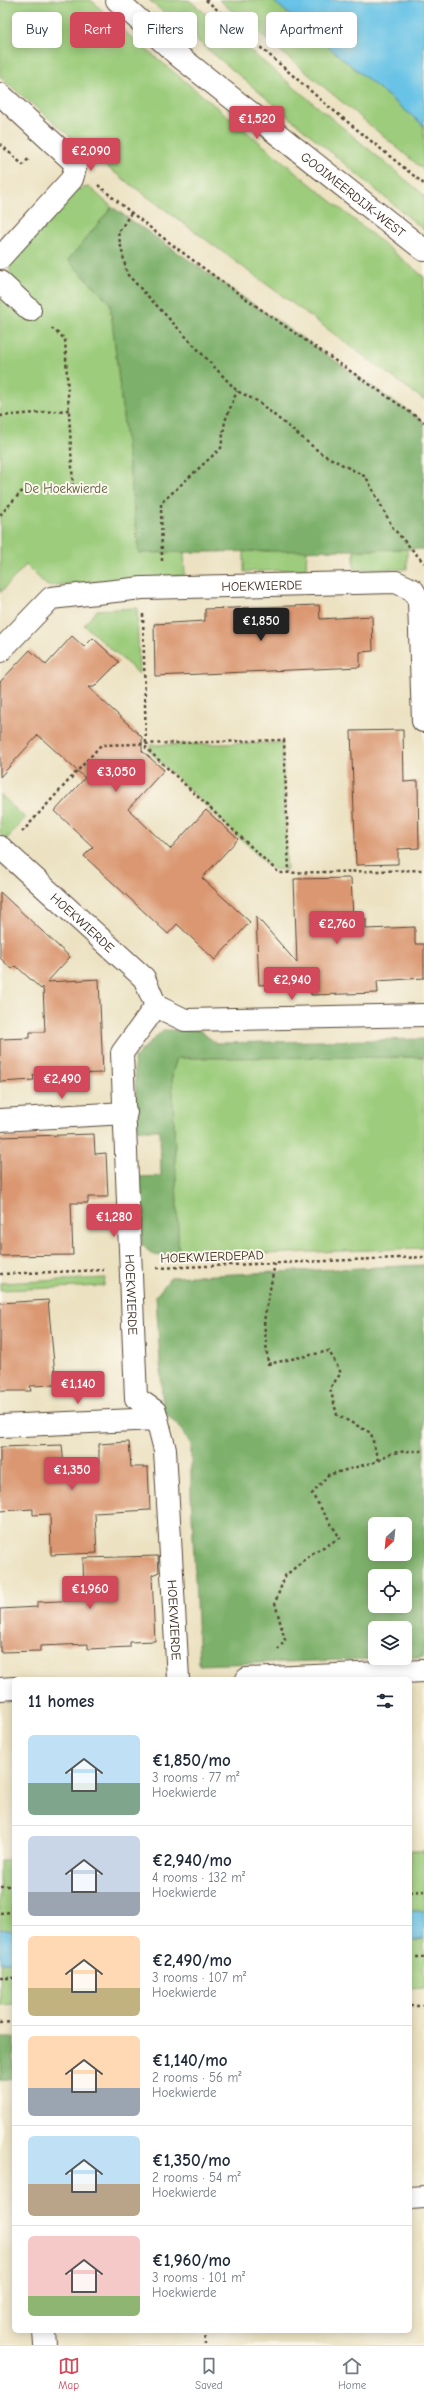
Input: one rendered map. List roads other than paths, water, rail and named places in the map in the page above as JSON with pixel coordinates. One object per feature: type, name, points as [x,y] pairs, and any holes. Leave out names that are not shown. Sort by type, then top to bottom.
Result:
[{"type":"street","name":"GOOIMEERDIJK-WEST","points":[[117,0],[180,57],[424,250]]},
{"type":"street","points":[[0,94],[76,164],[72,178],[0,258]]},
{"type":"street","points":[[0,282],[30,310]]},
{"type":"street","name":"HOEKWIERDE","points":[[0,652],[51,598],[152,588],[396,582],[413,590],[419,601],[423,721]]},
{"type":"street","name":"HOEKWIERDE","points":[[2,849],[144,978],[156,1006],[122,1053],[133,1269],[136,1398],[155,1411],[165,1450],[178,1677]]},
{"type":"street","points":[[156,1006],[185,1020],[424,1015]]},
{"type":"street","points":[[0,1120],[126,1113]]},
{"type":"street","points":[[0,1426],[157,1419]]},
{"type":"street","points":[[296,1677],[424,1671]]},
{"type":"street","points":[[0,1689],[12,1688]]},
{"type":"street","points":[[412,2198],[424,2198]]},
{"type":"street","points":[[44,2333],[45,2345]]},
{"type":"water","points":[[272,0],[424,0],[424,126],[330,48],[357,48],[357,12],[286,12]]},
{"type":"water","points":[[412,1911],[424,1911],[424,1939],[412,1941]]},
{"type":"water","points":[[0,1929],[12,1931],[12,1962],[0,1962]]},
{"type":"park label","name":"De Hoekwierde","points":[[66,488]]}]
